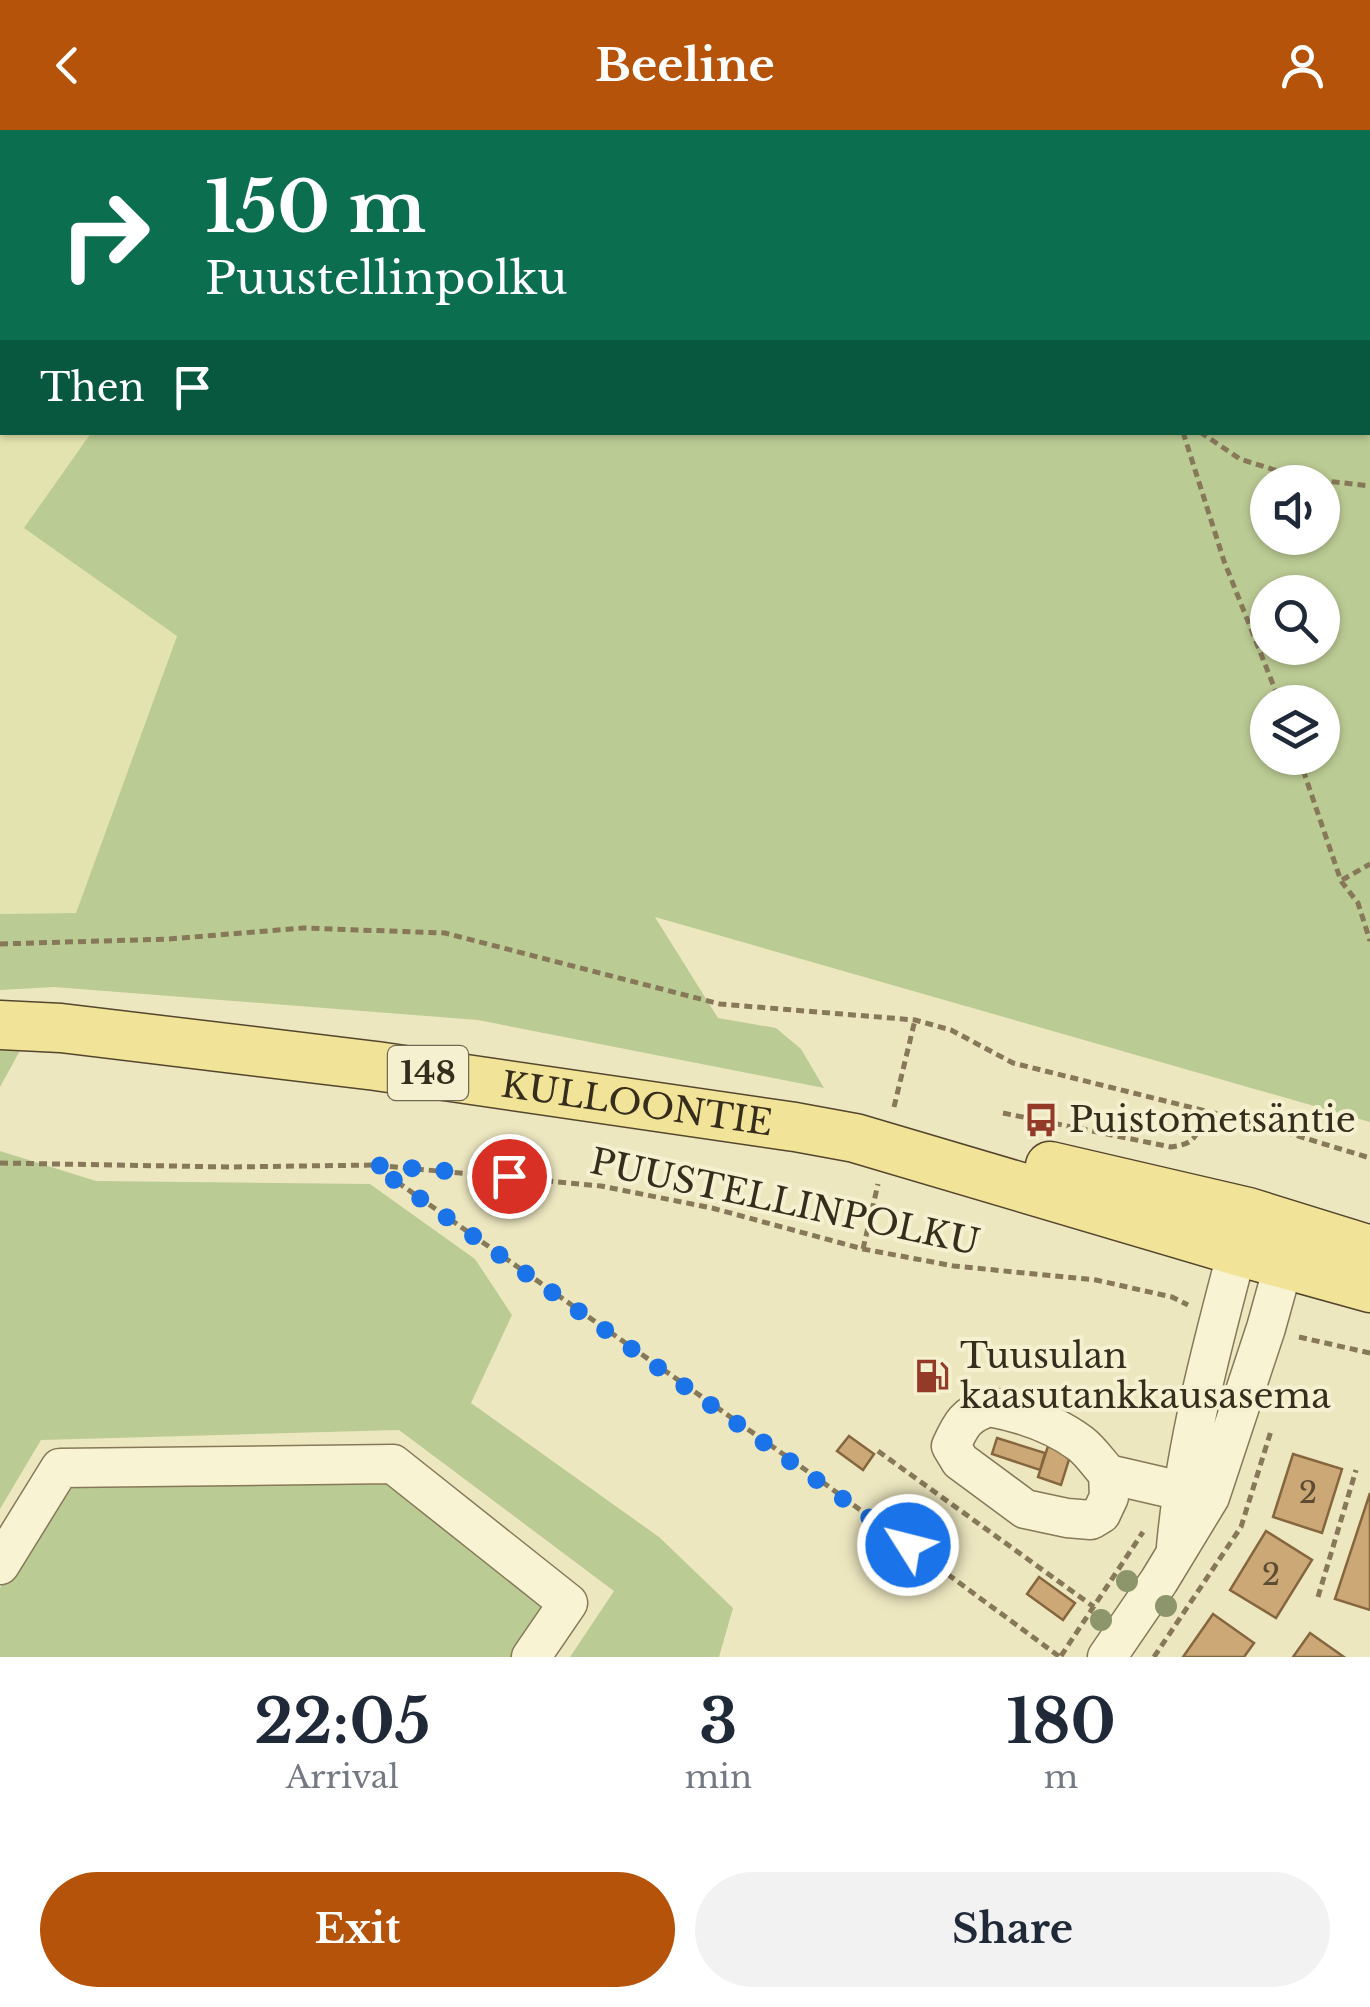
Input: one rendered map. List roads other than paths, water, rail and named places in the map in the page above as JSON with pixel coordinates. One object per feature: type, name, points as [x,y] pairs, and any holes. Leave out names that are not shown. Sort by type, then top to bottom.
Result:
[{"type":"main road","name":"KULLOONTIE","points":[[0,1025],[62,1028],[376,1066],[855,1138],[937,1140],[1289,1245],[1370,1288]]},
{"type":"main road","name":"KULLOONTIE","points":[[1289,1245],[1370,1250]]},
{"type":"street","points":[[1196,1494],[1220,1314],[1243,1232]]},
{"type":"street","points":[[1107,1657],[1176,1555],[1196,1494],[1266,1328],[1289,1245]]},
{"type":"street","points":[[0,1565],[60,1468],[393,1464],[568,1602],[531,1657]]},
{"type":"street","points":[[1108,1474],[1196,1494]]},
{"type":"place","name":"Puistometsäntie","points":[[1041,1120]]},
{"type":"place","name":"Tuusulan kaasutankkausasema","points":[[932,1376]]}]
